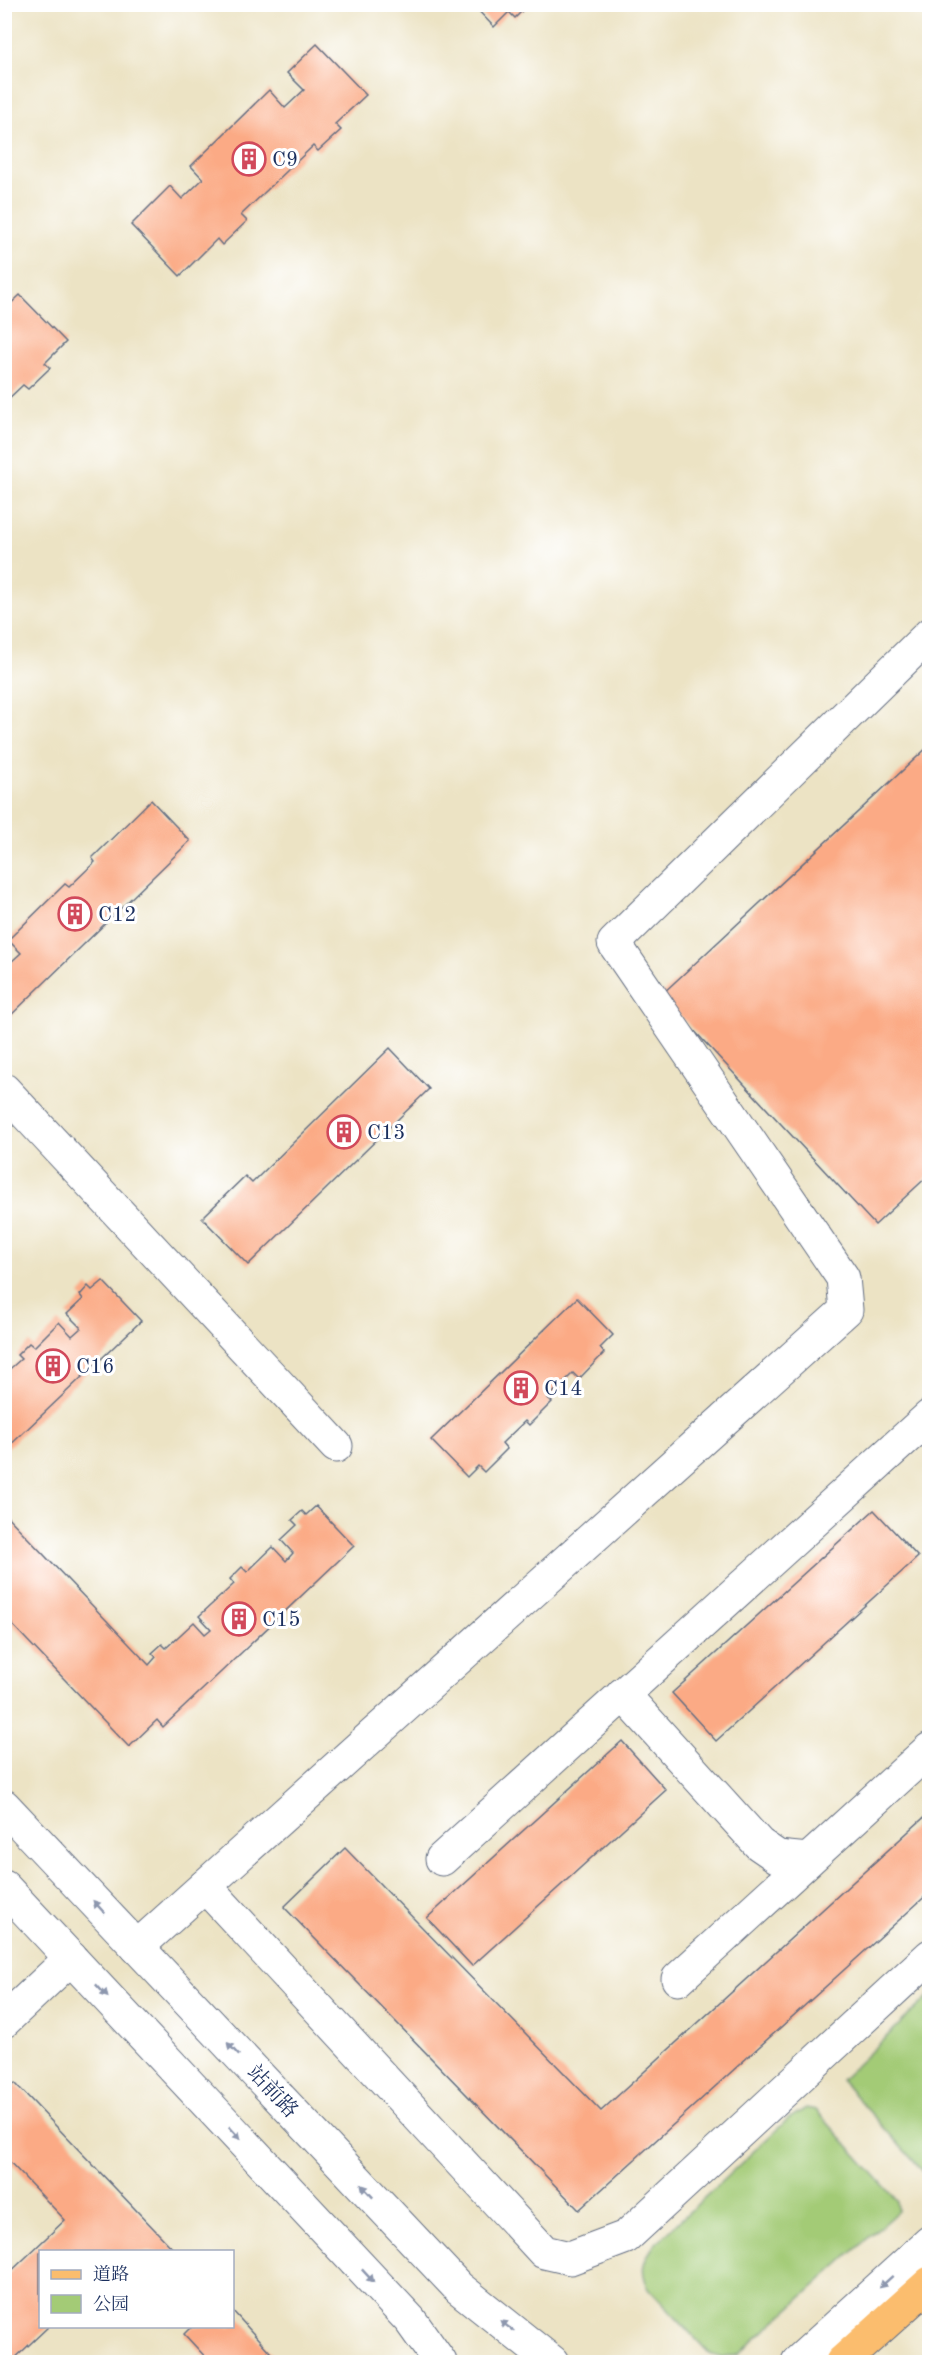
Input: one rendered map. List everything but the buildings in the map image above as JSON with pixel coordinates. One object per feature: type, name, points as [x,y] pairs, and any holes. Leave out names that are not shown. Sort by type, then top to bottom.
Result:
[{"type":"main road","points":[[843,2362],[930,2283]]},
{"type":"street","points":[[137,1947],[846,1310],[843,1278],[614,943],[930,634]]},
{"type":"street","points":[[4,1090],[336,1446]]},
{"type":"street","points":[[442,1858],[930,1416]]},
{"type":"street","points":[[623,1694],[759,1844],[778,1857],[808,1860]]},
{"type":"street","points":[[678,1979],[930,1749]]},
{"type":"street","name":"站前路","points":[[4,1806],[459,2288],[552,2362]]},
{"type":"street","points":[[205,1886],[544,2252],[570,2258],[626,2237],[930,1956]]},
{"type":"street","points":[[4,1887],[410,2320],[440,2362]]},
{"type":"street","points":[[4,2021],[71,1958]]},
{"type":"street","points":[[798,2362],[930,2242]]},
{"type":"green space","points":[[929,1996],[929,2178],[841,2080]]},
{"type":"green space","points":[[806,2108],[816,2110],[897,2200],[898,2211],[738,2355],[722,2358],[710,2354],[649,2289],[643,2270],[645,2260],[655,2244],[788,2119]]},
{"type":"place","name":"C9","points":[[249,159]]},
{"type":"place","name":"C12","points":[[75,914]]},
{"type":"place","name":"C13","points":[[344,1132]]},
{"type":"place","name":"C16","points":[[53,1366]]},
{"type":"place","name":"C14","points":[[521,1388]]},
{"type":"place","name":"C15","points":[[239,1619]]}]
